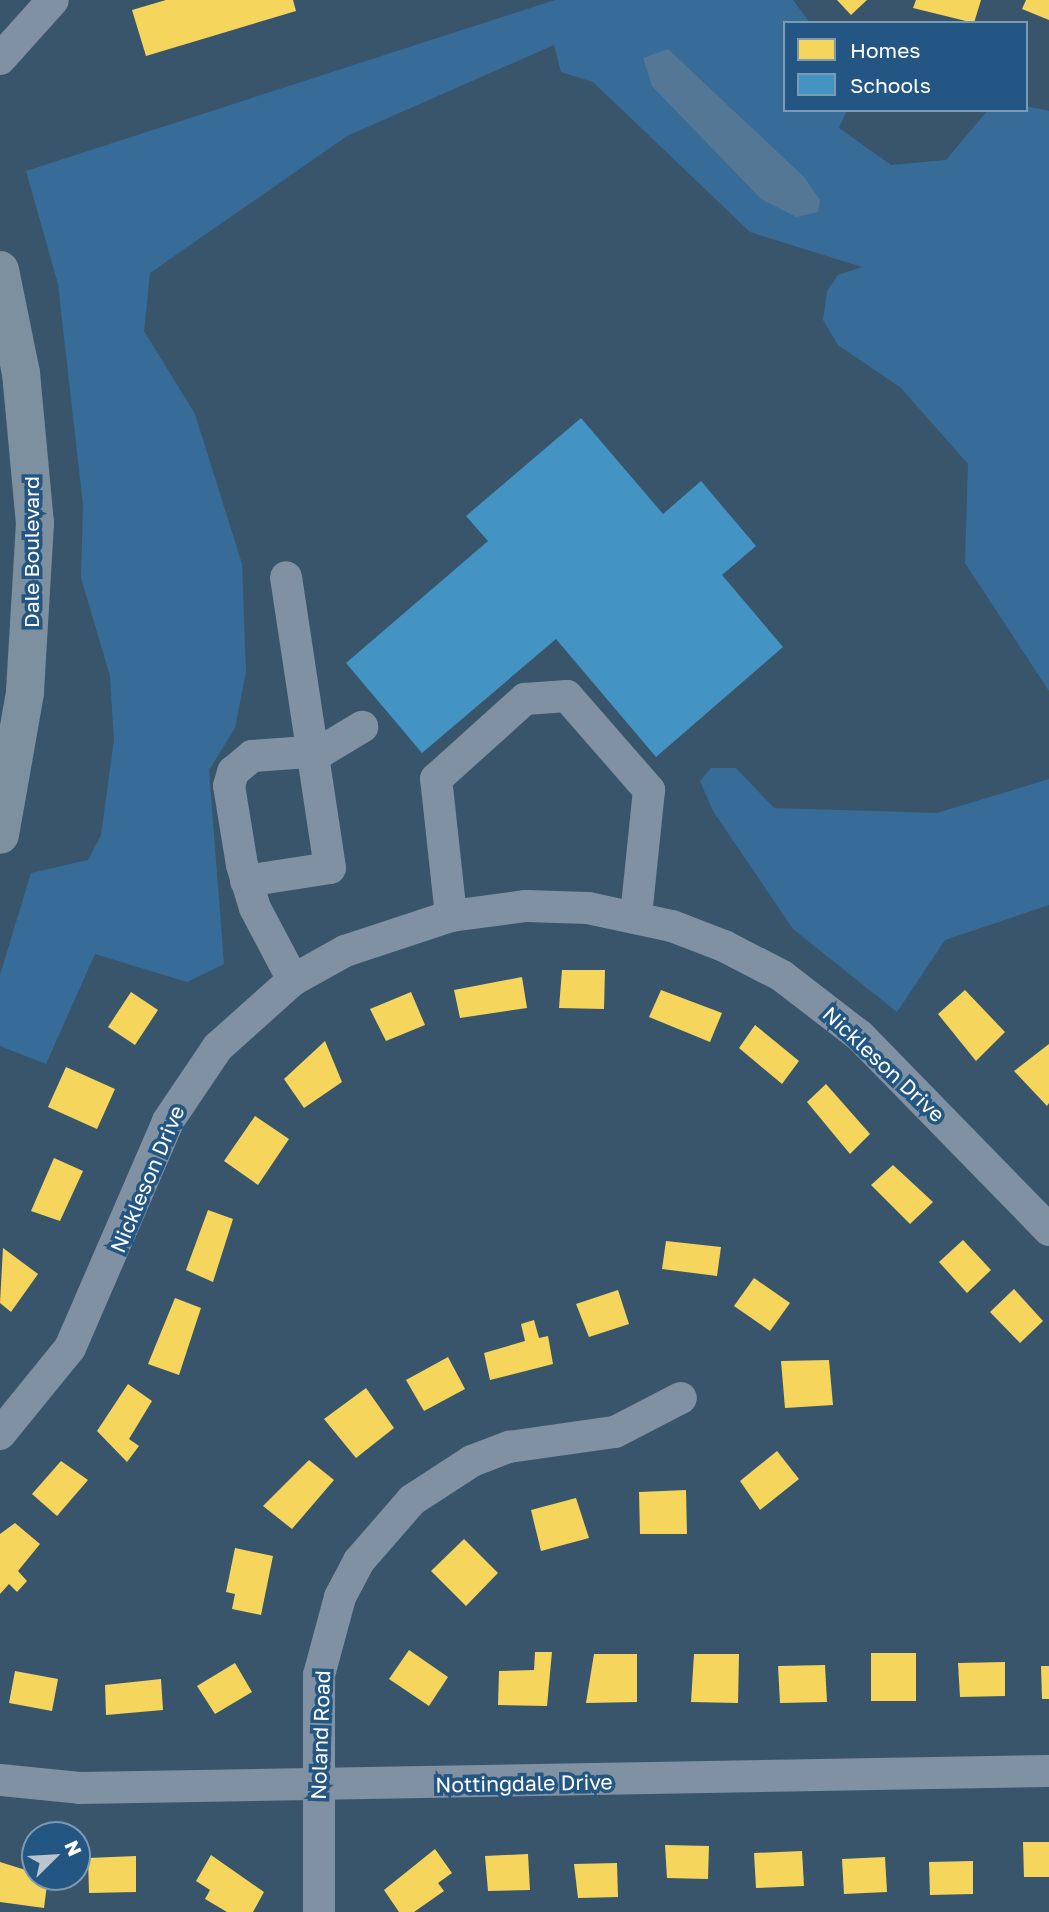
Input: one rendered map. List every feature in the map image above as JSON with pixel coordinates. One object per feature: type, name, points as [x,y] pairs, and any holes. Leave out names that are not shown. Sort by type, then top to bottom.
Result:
[{"type":"main road","name":"Dale Boulevard","points":[[0,270],[21,373],[35,523],[30,644],[2,819]]},
{"type":"street","points":[[0,59],[53,0]]},
{"type":"street","points":[[246,881],[330,868],[286,577]]},
{"type":"street","points":[[451,916],[436,779],[524,699],[567,695],[649,790],[636,916]]},
{"type":"street","points":[[293,981],[246,881],[229,786],[233,772],[252,756],[339,745],[362,727]]},
{"type":"street","name":"Nickleson Drive","points":[[0,1434],[47,1380],[93,1304],[188,1087],[244,1021],[293,981],[383,934],[451,916],[526,906],[636,916],[724,946],[818,1001],[1049,1230]]},
{"type":"street","name":"Noland Road","points":[[319,1912],[319,1675],[327,1635],[352,1573],[383,1528],[412,1500],[472,1461],[509,1447],[615,1432],[681,1398]]},
{"type":"street","name":"Nottingdale Drive","points":[[0,1780],[80,1788],[1049,1771]]},
{"type":"shaded area","points":[[555,0],[793,0],[809,21],[783,21],[783,112],[846,112],[839,128],[891,165],[946,160],[986,112],[1028,112],[1028,106],[1049,111],[1049,691],[965,563],[968,464],[901,388],[838,345],[823,320],[827,291],[838,275],[862,267],[750,232],[593,82],[561,72],[554,45],[347,136],[150,273],[144,331],[195,414],[242,564],[246,672],[235,728],[209,770],[224,964],[187,982],[95,954],[46,1064],[0,1046],[0,975],[31,873],[88,860],[101,835],[114,740],[110,676],[81,578],[83,505],[58,284],[26,171]]},
{"type":"shaded area","points":[[668,49],[804,177],[820,200],[818,212],[796,217],[761,199],[652,86],[643,58]]},
{"type":"shaded area","points":[[711,768],[736,768],[774,808],[937,813],[1049,779],[1049,905],[945,940],[897,1012],[793,929],[713,811],[700,781]]},
{"type":"building: Homes","points":[[166,0],[293,0],[296,11],[146,56],[132,10]]},
{"type":"building: Homes","points":[[837,0],[867,0],[851,15]]},
{"type":"building: Homes","points":[[916,0],[981,0],[975,21],[913,8]]},
{"type":"building: Homes","points":[[1026,0],[1049,0],[1049,20],[1022,9]]},
{"type":"building: Homes","points":[[562,970],[605,970],[604,1009],[559,1008]]},
{"type":"building: Homes","points":[[522,977],[527,1008],[460,1018],[454,990]]},
{"type":"building: Homes","points":[[661,990],[722,1013],[710,1042],[649,1017]]},
{"type":"building: Homes","points":[[965,990],[1005,1032],[976,1061],[938,1014]]},
{"type":"building: Homes","points":[[131,992],[158,1010],[135,1045],[108,1027]]},
{"type":"building: Homes","points":[[411,992],[425,1025],[386,1041],[370,1009]]},
{"type":"building: Homes","points":[[755,1025],[799,1061],[782,1084],[739,1048]]},
{"type":"building: Homes","points":[[325,1041],[342,1082],[304,1108],[284,1079]]},
{"type":"building: Homes","points":[[1049,1044],[1049,1103],[1047,1106],[1014,1071]]},
{"type":"building: Homes","points":[[66,1067],[115,1089],[97,1129],[48,1107]]},
{"type":"building: Homes","points":[[826,1084],[870,1134],[850,1154],[807,1102]]},
{"type":"building: Homes","points":[[255,1116],[289,1139],[258,1185],[224,1161]]},
{"type":"building: Homes","points":[[54,1158],[83,1171],[60,1221],[31,1211]]},
{"type":"building: Homes","points":[[893,1165],[933,1202],[910,1224],[871,1185]]},
{"type":"building: Homes","points":[[208,1210],[233,1219],[213,1282],[186,1270]]},
{"type":"building: Homes","points":[[963,1240],[991,1270],[967,1293],[939,1262]]},
{"type":"building: Homes","points":[[666,1241],[721,1247],[717,1276],[662,1269]]},
{"type":"building: Homes","points":[[3,1248],[38,1274],[11,1312],[0,1303]]},
{"type":"building: Homes","points":[[754,1278],[790,1303],[770,1331],[734,1306]]},
{"type":"building: Homes","points":[[1014,1289],[1043,1321],[1020,1343],[990,1312]]},
{"type":"building: Homes","points":[[618,1290],[629,1324],[589,1337],[576,1304]]},
{"type":"building: Homes","points":[[175,1298],[201,1308],[179,1375],[148,1364]]},
{"type":"building: Homes","points":[[534,1320],[539,1338],[548,1336],[553,1364],[490,1380],[484,1353],[525,1341],[521,1324]]},
{"type":"building: Homes","points":[[448,1357],[465,1389],[424,1411],[406,1380]]},
{"type":"building: Homes","points":[[829,1360],[833,1405],[785,1408],[781,1361]]},
{"type":"building: Homes","points":[[128,1384],[152,1401],[129,1439],[139,1446],[127,1462],[97,1431]]},
{"type":"building: Homes","points":[[366,1388],[394,1428],[356,1458],[324,1419]]},
{"type":"building: Homes","points":[[777,1451],[799,1479],[760,1510],[740,1481]]},
{"type":"building: Homes","points":[[309,1460],[334,1480],[292,1529],[263,1506]]},
{"type":"building: Homes","points":[[61,1461],[88,1480],[57,1516],[32,1494]]},
{"type":"building: Homes","points":[[686,1490],[687,1534],[640,1534],[639,1492]]},
{"type":"building: Homes","points":[[576,1498],[589,1538],[541,1551],[531,1510]]},
{"type":"building: Homes","points":[[15,1523],[40,1544],[18,1571],[27,1581],[17,1592],[9,1584],[0,1594],[0,1534]]},
{"type":"building: Homes","points":[[464,1539],[498,1573],[466,1606],[431,1571]]},
{"type":"building: Homes","points":[[235,1548],[273,1556],[261,1615],[232,1609],[235,1594],[226,1592]]},
{"type":"building: Homes","points":[[409,1650],[448,1677],[429,1706],[389,1679]]},
{"type":"building: Homes","points":[[535,1652],[552,1652],[547,1706],[498,1705],[499,1671],[534,1670]]},
{"type":"building: Homes","points":[[871,1653],[916,1653],[916,1701],[871,1701]]},
{"type":"building: Homes","points":[[594,1654],[637,1654],[637,1702],[586,1703]]},
{"type":"building: Homes","points":[[694,1654],[739,1654],[738,1703],[691,1702]]},
{"type":"building: Homes","points":[[1005,1662],[1005,1696],[960,1697],[958,1663]]},
{"type":"building: Homes","points":[[235,1663],[252,1692],[215,1714],[197,1686]]},
{"type":"building: Homes","points":[[825,1665],[827,1702],[780,1703],[778,1666]]},
{"type":"building: Homes","points":[[1041,1666],[1049,1666],[1049,1699],[1042,1699]]},
{"type":"building: Homes","points":[[15,1671],[58,1679],[52,1711],[9,1703]]},
{"type":"building: Homes","points":[[161,1679],[163,1710],[106,1715],[105,1685]]},
{"type":"building: Homes","points":[[1023,1842],[1049,1842],[1049,1877],[1024,1877]]},
{"type":"building: Homes","points":[[665,1845],[709,1846],[708,1879],[667,1878]]},
{"type":"building: Homes","points":[[435,1849],[452,1873],[438,1883],[444,1891],[414,1912],[399,1912],[384,1890]]},
{"type":"building: Homes","points":[[802,1851],[804,1886],[756,1888],[754,1853]]},
{"type":"building: Homes","points":[[528,1854],[530,1890],[488,1891],[485,1856]]},
{"type":"building: Homes","points":[[211,1855],[264,1892],[253,1912],[227,1912],[205,1899],[210,1890],[196,1881]]},
{"type":"building: Homes","points":[[136,1856],[136,1892],[89,1893],[91,1858]]},
{"type":"building: Homes","points":[[885,1857],[887,1892],[844,1894],[842,1859]]},
{"type":"building: Homes","points":[[973,1861],[973,1894],[930,1895],[929,1862]]},
{"type":"building: Homes","points":[[0,1862],[21,1869],[21,1891],[46,1891],[44,1908],[0,1902]]},
{"type":"building: Homes","points":[[617,1863],[618,1897],[578,1898],[574,1864]]},
{"type":"building: Schools","points":[[581,418],[663,514],[701,481],[756,546],[722,575],[783,647],[656,757],[556,639],[422,753],[346,663],[488,541],[466,516]]}]
